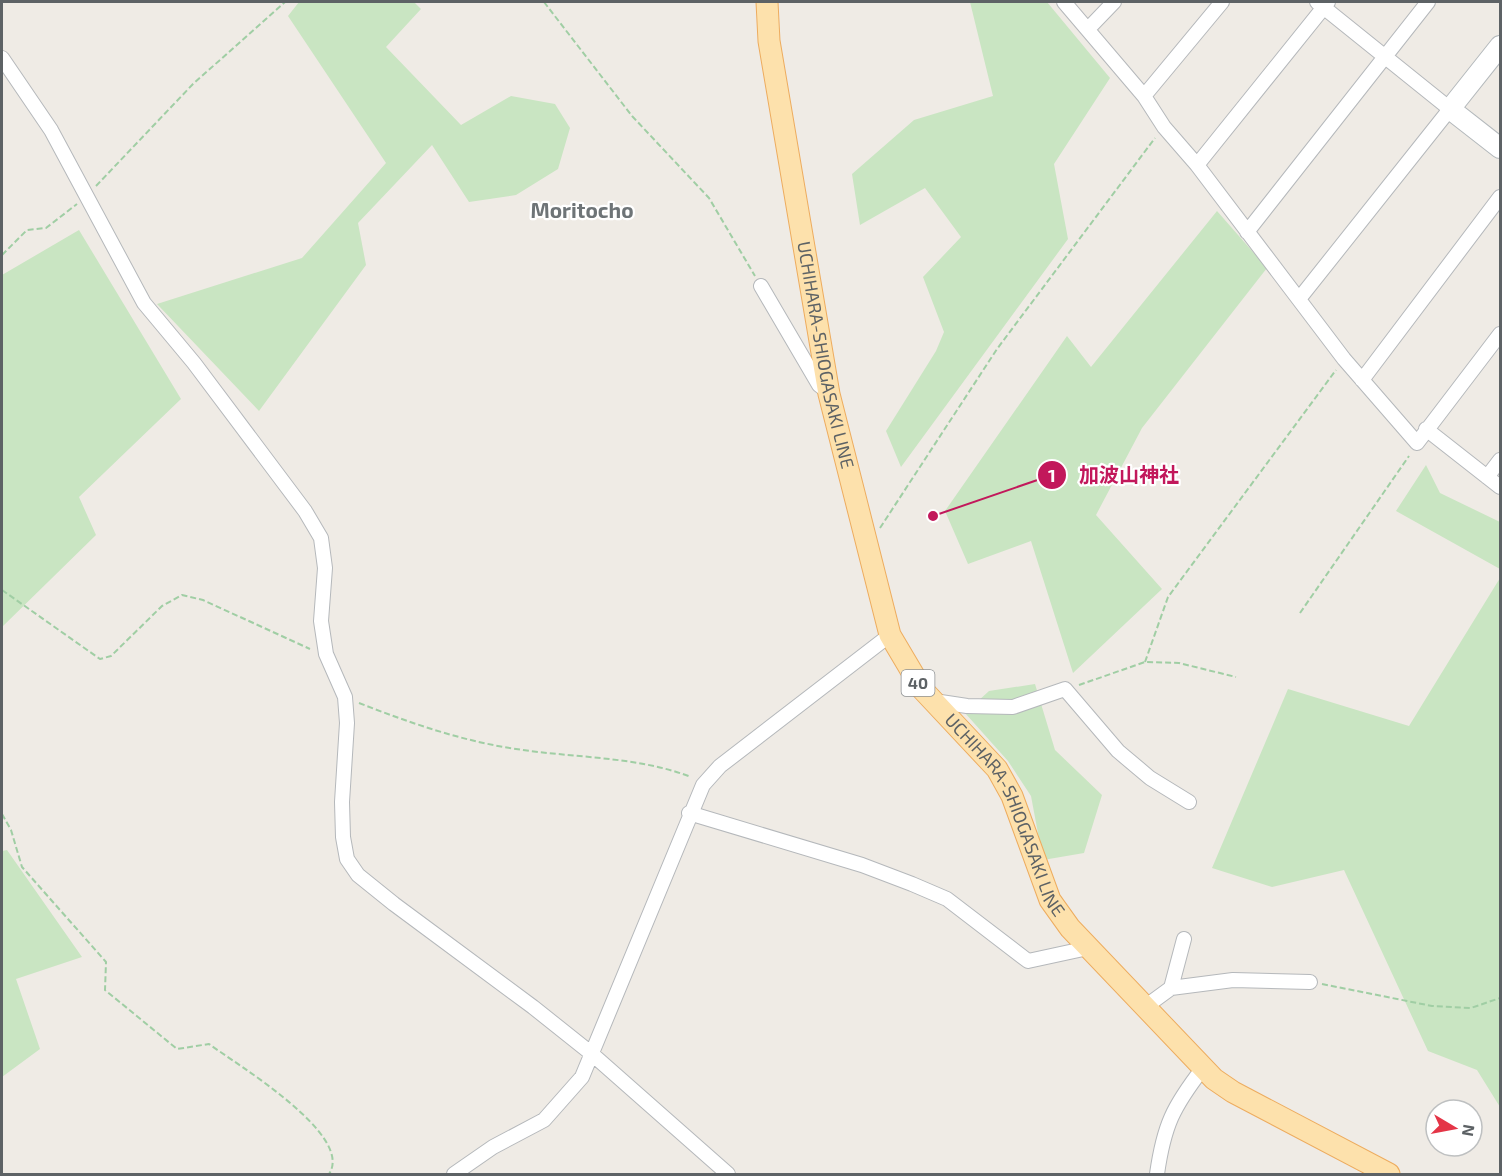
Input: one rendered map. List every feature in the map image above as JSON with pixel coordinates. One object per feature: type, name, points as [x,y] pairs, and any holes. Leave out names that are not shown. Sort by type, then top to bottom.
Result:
[{"type":"main road","name":"UCHIHARA-SHIOGASAKI LINE","points":[[767,2],[769,41],[829,394],[890,634],[911,674],[997,769],[1012,796],[1050,900],[1088,948],[1203,1068],[1233,1092],[1389,1174]]},
{"type":"street","points":[[1064,2],[1144,96],[1164,127],[1197,165],[1344,359],[1417,443],[1500,334]]},
{"type":"street","points":[[1088,29],[1114,2]]},
{"type":"street","points":[[1144,96],[1222,2]]},
{"type":"street","points":[[1247,232],[1383,56],[1428,2]]},
{"type":"street","points":[[1197,165],[1323,3],[1383,56],[1500,148]]},
{"type":"street","points":[[1299,299],[1500,46]]},
{"type":"street","points":[[2,58],[51,130],[144,303],[201,372],[305,511],[321,538],[325,567],[321,621],[326,654],[345,697],[343,837],[347,859],[358,875],[592,1054],[728,1174]]},
{"type":"street","points":[[1362,380],[1500,197]]},
{"type":"street","points":[[761,286],[819,385],[829,394]]},
{"type":"street","points":[[1426,429],[1500,487]]},
{"type":"street","points":[[1487,477],[1500,460]]},
{"type":"street","points":[[454,1174],[493,1147],[544,1120],[582,1077],[689,813],[703,785],[720,766],[890,634]]},
{"type":"street","points":[[934,701],[967,706],[1013,707],[1065,689],[1118,751],[1150,778],[1189,802]]},
{"type":"street","points":[[689,813],[862,865],[947,899],[1029,961],[1088,948]]},
{"type":"street","points":[[1171,988],[1184,939]]},
{"type":"street","points":[[1145,1007],[1171,988],[1233,980],[1310,982]]},
{"type":"street","points":[[1157,1174],[1166,1126],[1176,1103],[1203,1068]]},
{"type":"path","points":[[2,255],[27,230],[45,228],[86,197],[193,84],[285,2]]},
{"type":"path","points":[[544,2],[632,116],[709,198],[761,286]]},
{"type":"path","points":[[867,548],[997,349],[1164,127]]},
{"type":"path","points":[[1145,662],[1168,597],[1344,359]]},
{"type":"path","points":[[1300,613],[1409,456]]},
{"type":"path","points":[[2,590],[100,659],[111,656],[162,606],[182,595],[202,600],[326,654]]},
{"type":"path","points":[[1065,689],[1145,662],[1179,663],[1236,677]]},
{"type":"path","points":[[345,697],[398,718],[471,741],[560,755],[624,761],[689,776],[703,785]]},
{"type":"path","points":[[2,814],[11,830],[22,867],[106,963],[105,990],[177,1049],[208,1044],[307,1117],[324,1137],[334,1158],[329,1174]]},
{"type":"path","points":[[1310,982],[1432,1006],[1471,1008],[1500,998]]},
{"type":"green space","points":[[299,2],[414,2],[421,9],[386,47],[461,125],[511,96],[555,104],[570,128],[558,169],[516,195],[469,202],[432,145],[358,223],[366,265],[259,411],[157,304],[302,258],[386,163],[288,16]]},
{"type":"green space","points":[[970,2],[1047,2],[1110,78],[1054,164],[1068,239],[901,467],[886,431],[936,351],[944,332],[923,277],[961,237],[925,188],[860,225],[852,174],[914,120],[993,96]]},
{"type":"green space","points":[[1217,211],[1267,268],[1142,428],[1096,515],[1162,589],[1073,673],[1031,541],[968,564],[945,511],[1067,336],[1091,367]]},
{"type":"green space","points":[[79,230],[181,399],[79,497],[96,535],[2,627],[2,275]]},
{"type":"green space","points":[[1426,465],[1440,493],[1500,522],[1500,569],[1396,511]]},
{"type":"green space","points":[[1500,578],[1500,1107],[1477,1070],[1428,1051],[1344,870],[1272,887],[1212,868],[1288,689],[1409,726]]},
{"type":"green space","points":[[1035,684],[1055,750],[1102,795],[1084,853],[1043,860],[1031,796],[1008,761],[965,713],[989,691]]},
{"type":"green space","points":[[7,850],[82,957],[16,979],[40,1049],[2,1077],[2,851]]},
{"type":"place","name":"加波山神社","points":[[933,516]]},
{"type":"district","name":"Moritocho","points":[[582,211]]}]
